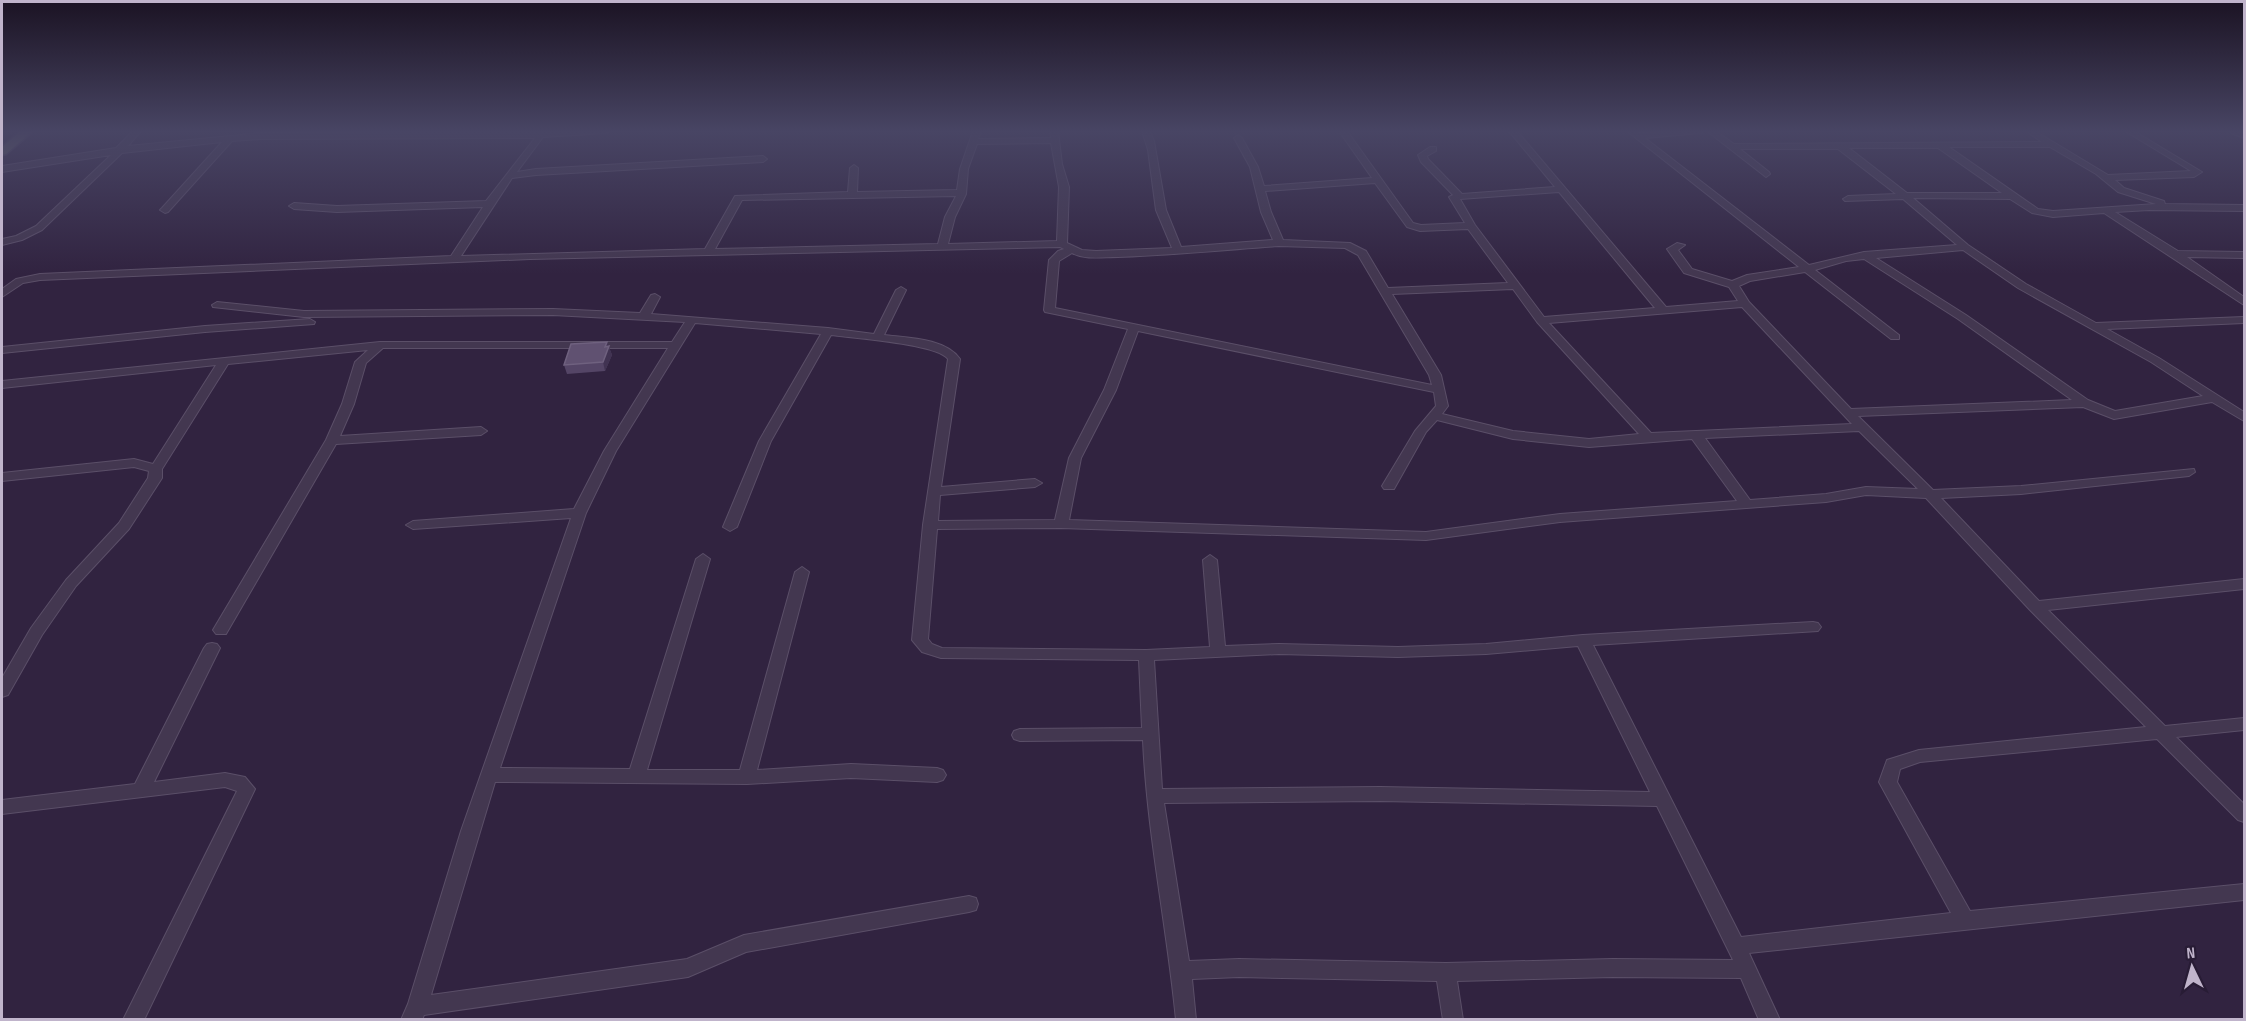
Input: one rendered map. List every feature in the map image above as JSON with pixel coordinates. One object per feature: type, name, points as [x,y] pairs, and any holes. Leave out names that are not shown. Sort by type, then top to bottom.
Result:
[{"type":"street","points":[[2,242],[19,238],[39,228],[91,179]]},
{"type":"street","points":[[165,210],[194,179]]},
{"type":"street","points":[[454,259],[508,179]]},
{"type":"street","points":[[852,194],[853,179]]},
{"type":"street","points":[[942,247],[950,217],[961,193],[963,179]]},
{"type":"street","points":[[1062,179],[1065,187],[1061,224],[1067,247]]},
{"type":"street","points":[[1157,179],[1161,210],[1174,235],[1177,250]]},
{"type":"street","points":[[1257,179],[1266,212],[1279,243]]},
{"type":"street","points":[[1442,179],[1458,195]]},
{"type":"street","points":[[1553,179],[1663,310]]},
{"type":"street","points":[[1692,179],[1895,337]]},
{"type":"street","points":[[1883,179],[1965,247],[2022,286],[2181,376],[2244,417]]},
{"type":"street","points":[[1988,179],[2035,211],[2044,214],[2171,207],[2244,208]]},
{"type":"street","points":[[2108,179],[2121,190],[2171,207]]},
{"type":"street","points":[[1260,189],[1376,180],[1412,227],[1471,226]]},
{"type":"street","points":[[1562,189],[1454,197],[1471,226],[1541,320],[1648,438]]},
{"type":"street","points":[[708,252],[741,196],[961,193]]},
{"type":"street","points":[[1848,199],[1905,196],[2012,196]]},
{"type":"street","points":[[294,206],[337,209],[489,204]]},
{"type":"street","points":[[2104,210],[2176,254],[2244,302]]},
{"type":"street","points":[[2,294],[20,281],[40,277],[454,259],[942,247],[1067,247],[1080,254],[1096,254],[1279,243],[1347,245],[1357,248],[1387,291],[1435,375],[1440,390],[1442,406],[1421,431],[1389,486]]},
{"type":"street","points":[[1680,244],[1672,249],[1688,271],[1733,285],[1745,304],[1861,427],[1930,494],[2035,606],[2244,815]]},
{"type":"street","points":[[1067,247],[1054,260],[1049,310],[1440,390]]},
{"type":"street","points":[[1733,285],[1747,278],[1806,269],[1864,255],[1965,247]]},
{"type":"street","points":[[2176,254],[2244,255]]},
{"type":"street","points":[[1864,255],[1962,317],[2084,403],[2114,415],[2212,398]]},
{"type":"street","points":[[1387,291],[1515,286]]},
{"type":"street","points":[[876,338],[901,290]]},
{"type":"street","points":[[644,316],[655,297]]},
{"type":"street","points":[[1541,320],[1745,304]]},
{"type":"street","points":[[217,305],[304,314],[553,312],[692,319],[926,344],[949,352],[954,359],[930,525],[920,640],[927,648],[941,653],[1146,655],[1279,649],[1409,651],[1486,649],[1583,640],[1813,627]]},
{"type":"street","points":[[692,319],[610,451],[579,513],[470,831],[414,1013],[688,968],[744,944],[969,904]]},
{"type":"street","points":[[2094,326],[2244,320]]},
{"type":"street","points":[[2,350],[205,329],[310,322]]},
{"type":"street","points":[[1061,524],[1075,458],[1110,390],[1134,327]]},
{"type":"street","points":[[730,526],[765,441],[828,332]]},
{"type":"street","points":[[2,384],[380,345],[674,345]]},
{"type":"street","points":[[221,630],[332,440],[348,404],[361,362],[380,345]]},
{"type":"street","points":[[352,347],[361,362]]},
{"type":"street","points":[[2,691],[36,632],[71,583],[97,558],[124,526],[155,478],[156,469],[225,360]]},
{"type":"street","points":[[1848,413],[2084,403]]},
{"type":"street","points":[[1435,416],[1513,435],[1589,443],[1861,427]]},
{"type":"street","points":[[332,440],[480,431]]},
{"type":"street","points":[[1696,435],[1746,504]]},
{"type":"street","points":[[2,477],[134,464],[156,469]]},
{"type":"street","points":[[930,525],[1061,524],[1426,536],[1560,518],[1826,498],[1866,491],[1930,494],[2021,490],[2189,472]]},
{"type":"street","points":[[934,492],[1035,483]]},
{"type":"street","points":[[413,525],[579,513]]},
{"type":"street","points":[[636,777],[703,559]]},
{"type":"street","points":[[1210,560],[1218,652]]},
{"type":"street","points":[[747,777],[802,572]]},
{"type":"street","points":[[2035,606],[2244,585]]},
{"type":"street","points":[[1583,640],[1660,799],[1736,946],[1770,1020]]},
{"type":"street","points":[[141,790],[212,648]]},
{"type":"street","points":[[1146,655],[1154,796],[1181,970],[1186,1020]]},
{"type":"street","points":[[1965,921],[1888,783],[1893,765],[1918,756],[2244,724]]},
{"type":"street","points":[[1020,735],[1151,734]]},
{"type":"street","points":[[489,775],[747,777],[851,771],[937,775]]},
{"type":"street","points":[[2,807],[225,780],[239,782],[246,789],[133,1020]]},
{"type":"street","points":[[1154,796],[1380,794],[1660,799]]},
{"type":"street","points":[[1736,946],[2244,892]]},
{"type":"street","points":[[1181,970],[1270,968],[1446,972],[1570,968],[1745,969]]},
{"type":"street","points":[[1446,972],[1453,1020]]},
{"type":"building","points":[[607,342],[605,347],[609,346],[603,362],[564,365],[571,344]]}]
